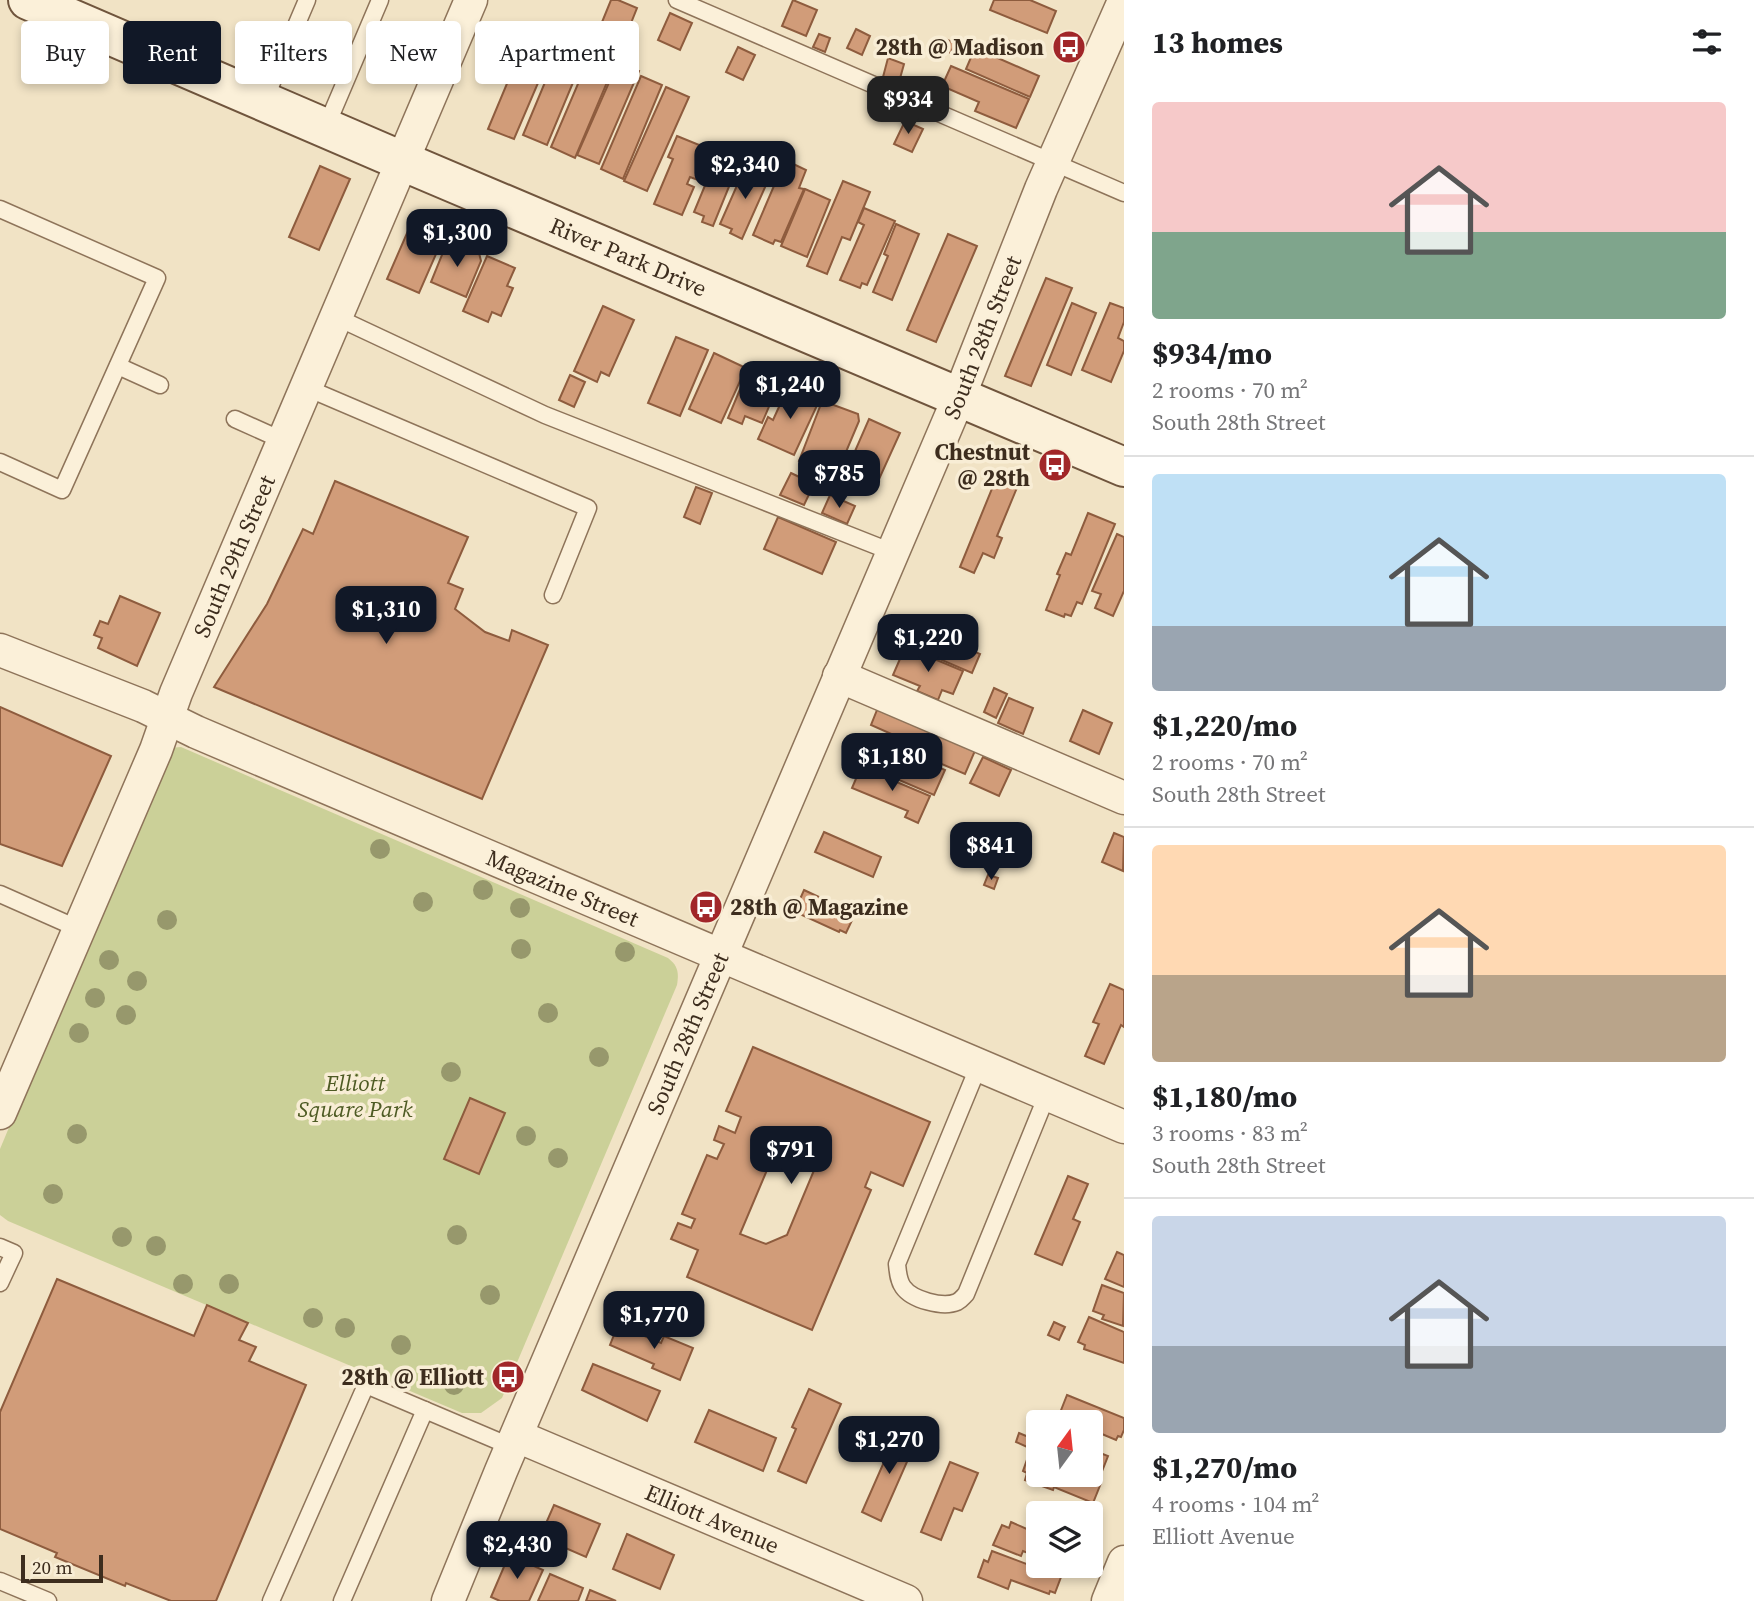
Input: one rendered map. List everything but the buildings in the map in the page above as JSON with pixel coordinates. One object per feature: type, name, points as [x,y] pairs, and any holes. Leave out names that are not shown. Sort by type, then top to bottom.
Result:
[{"type":"main road","name":"River Park Drive","points":[[28,0],[402,162],[1124,467]]},
{"type":"street","name":"South 29th Street","points":[[0,1113],[471,0]]},
{"type":"street","name":"South 28th Street","points":[[448,1601],[959,397],[1053,163],[1124,1]]},
{"type":"street","name":"Magazine Street","points":[[0,650],[143,706],[196,732],[1124,1127]]},
{"type":"street","points":[[839,676],[1124,798]]},
{"type":"street","name":"Elliott Avenue","points":[[515,1441],[906,1601]]},
{"type":"street","points":[[1108,1601],[1124,1562]]},
{"type":"lane","points":[[264,101],[307,0]]},
{"type":"lane","points":[[326,127],[380,0]]},
{"type":"lane","points":[[677,0],[1124,193]]},
{"type":"lane","points":[[0,209],[157,278],[62,490],[0,462]]},
{"type":"lane","points":[[336,317],[544,415],[892,552]]},
{"type":"lane","points":[[118,366],[160,385]]},
{"type":"lane","points":[[307,388],[588,508],[553,595]]},
{"type":"lane","points":[[235,419],[285,441]]},
{"type":"lane","points":[[0,894],[79,929]]},
{"type":"lane","points":[[979,1065],[897,1264],[898,1277],[903,1288],[917,1297],[940,1304],[956,1302],[966,1294],[1047,1094]]},
{"type":"lane","points":[[0,1247],[14,1253],[0,1283]]},
{"type":"lane","points":[[271,1601],[366,1385],[425,1410],[515,1441]]},
{"type":"lane","points":[[342,1601],[425,1410]]},
{"type":"lane","points":[[0,1581],[45,1601]]},
{"type":"green space","name":"Elliott Square Park","points":[[181,747],[668,958],[676,967],[677,985],[502,1398],[481,1413],[462,1413],[8,1221],[0,1215],[0,1149],[164,757],[170,748]]},
{"type":"place","name":"28th @ Madison","points":[[1069,47]]},
{"type":"place","name":"Chestnut @ 28th","points":[[1055,465]]},
{"type":"place","name":"28th @ Magazine","points":[[706,907]]},
{"type":"place","name":"28th @ Elliott","points":[[508,1377]]}]
